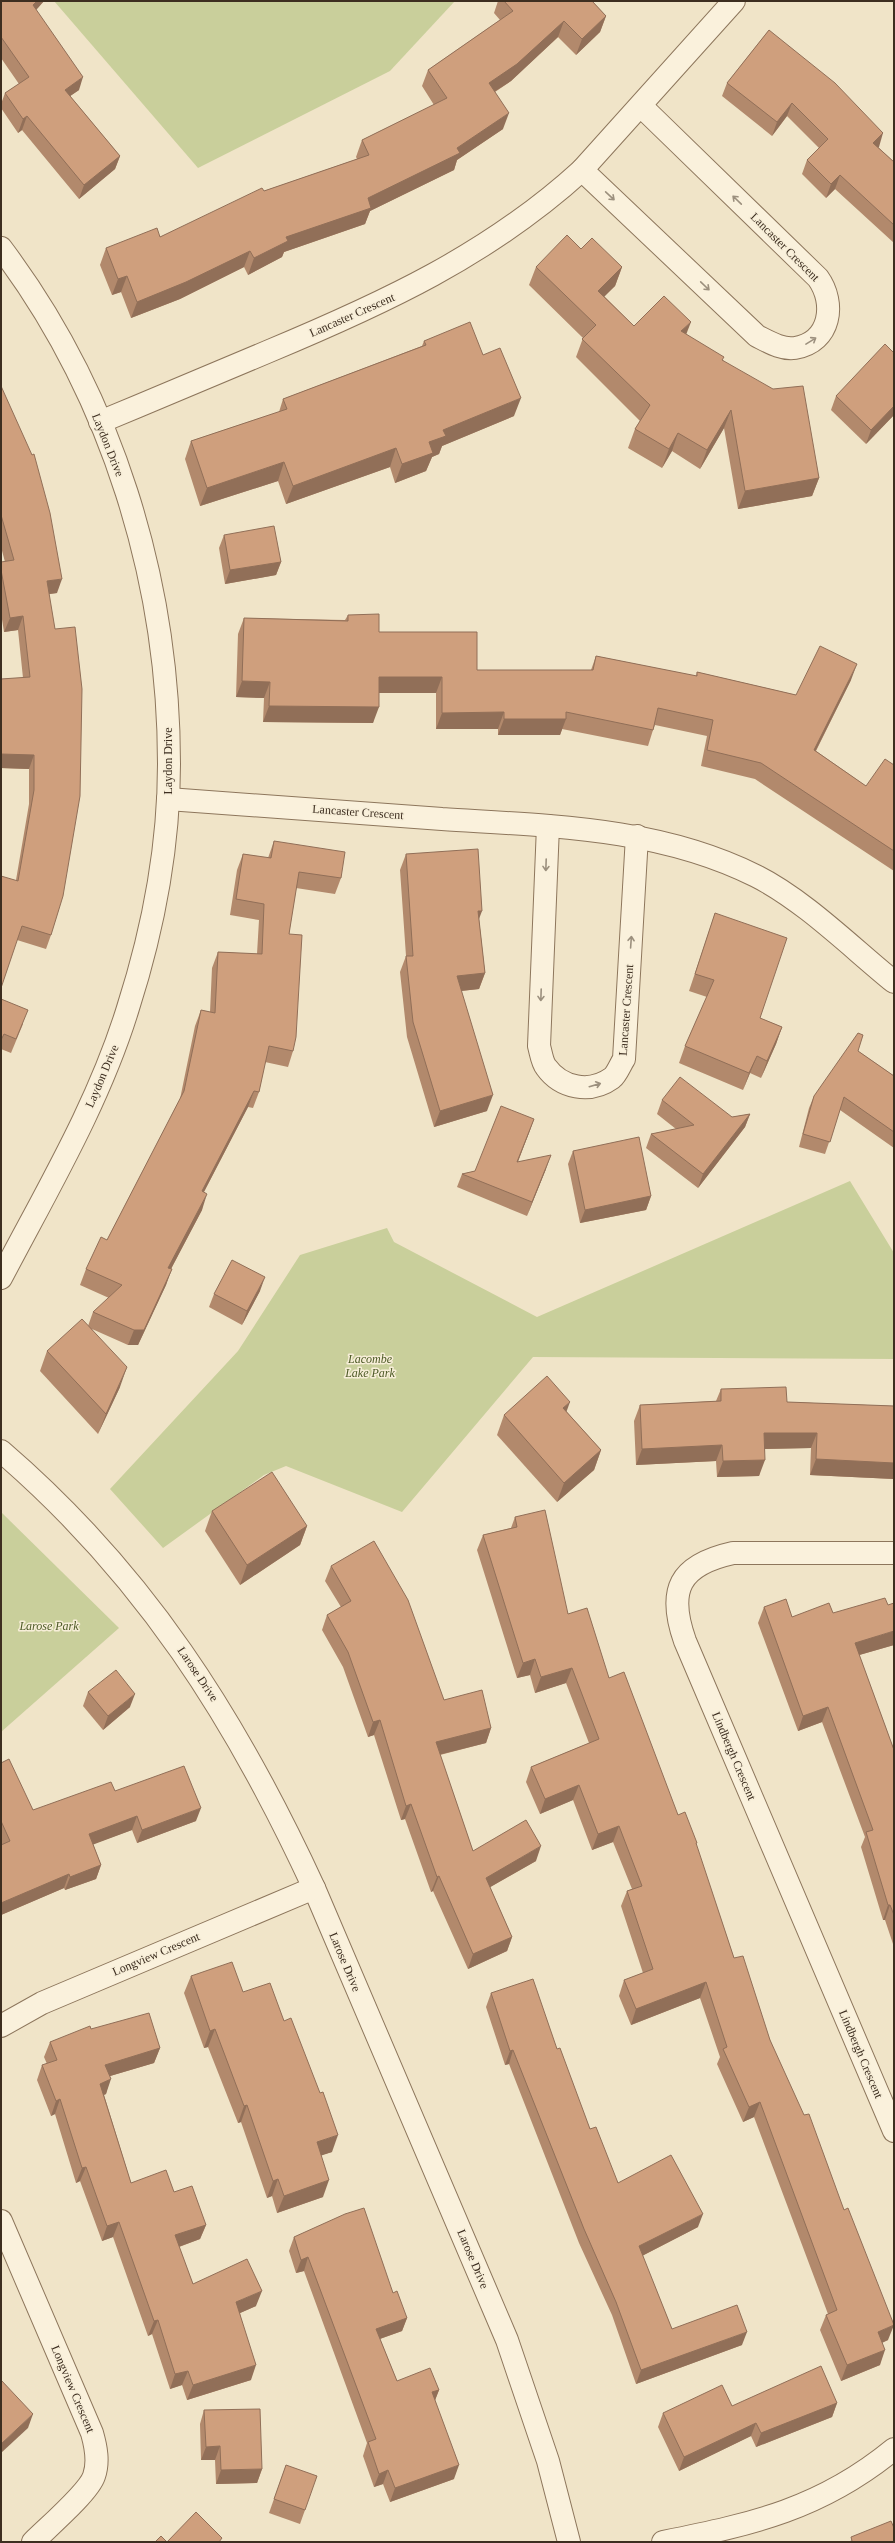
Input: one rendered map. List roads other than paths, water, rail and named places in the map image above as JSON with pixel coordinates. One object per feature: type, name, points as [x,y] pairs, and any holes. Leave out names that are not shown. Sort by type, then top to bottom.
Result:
[{"type":"street","name":"Lancaster Crescent","points":[[100,422],[345,319],[419,284],[499,235],[561,189],[582,170],[734,1]]},
{"type":"street","name":"Lancaster Crescent","points":[[582,170],[757,336],[782,347],[795,348],[807,344],[818,336],[825,328],[829,304],[826,290],[818,278],[641,106]]},
{"type":"street","name":"Laydon Drive","points":[[1,248],[63,342],[100,422],[127,493],[152,586],[162,652],[167,705],[168,799],[157,891],[128,1010],[100,1082],[80,1127],[1,1278]]},
{"type":"street","name":"Lancaster Crescent","points":[[168,799],[592,829],[638,836],[682,846],[721,860],[758,877],[802,907],[894,982]]},
{"type":"street","name":"Lancaster Crescent","points":[[548,826],[539,1046],[544,1066],[556,1079],[572,1087],[593,1086],[613,1078],[624,1059],[638,836]]},
{"type":"street","name":"Larose Drive","points":[[1,1450],[72,1516],[98,1544],[160,1619],[224,1713],[254,1767],[314,1888],[508,2340],[548,2462],[569,2542]]},
{"type":"street","name":"Lindbergh Crescent","points":[[894,1553],[755,1551],[733,1553],[712,1558],[698,1566],[686,1577],[678,1589],[676,1600],[676,1614],[685,1642],[894,2131]]},
{"type":"street","name":"Longview Crescent","points":[[1,2026],[42,2003],[314,1888]]},
{"type":"street","name":"Longview Crescent","points":[[1,2221],[92,2433],[96,2448],[97,2466],[89,2485],[33,2542]]},
{"type":"street","points":[[663,2542],[736,2528],[800,2508],[840,2487],[894,2448]]},
{"type":"park label","name":"Lacombe Lake Park","points":[[370,1366]]},
{"type":"park label","name":"Larose Park","points":[[49,1626]]}]
